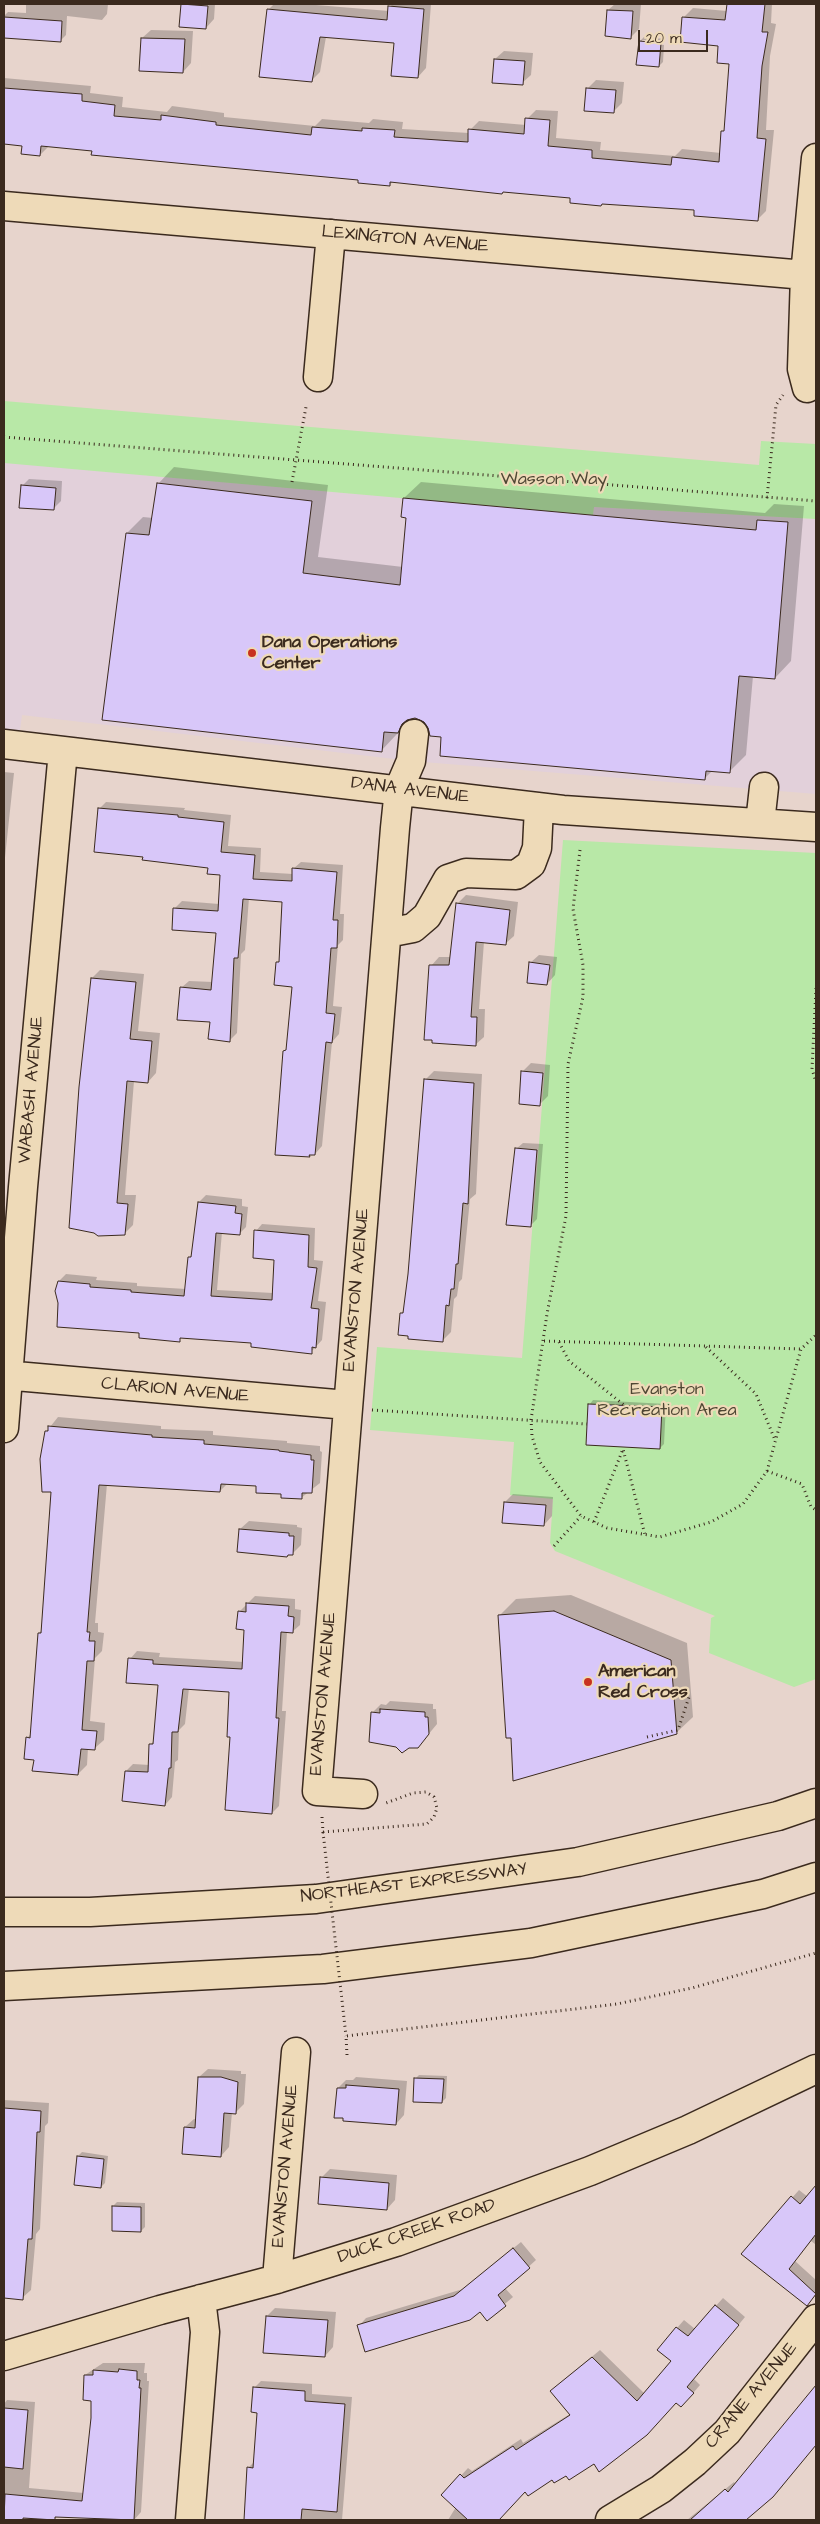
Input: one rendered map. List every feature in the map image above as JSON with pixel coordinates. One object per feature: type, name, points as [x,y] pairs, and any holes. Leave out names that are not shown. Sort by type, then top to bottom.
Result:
[{"type":"main road","points":[[807,388],[802,369],[805,275],[816,158]]},
{"type":"main road","name":"LEXINGTON AVENUE","points":[[4,206],[805,275]]},
{"type":"main road","points":[[318,377],[331,234]]},
{"type":"main road","name":"EVANSTON AVENUE","points":[[319,1802],[347,1407],[399,790],[411,761],[414,734]]},
{"type":"main road","name":"DANA AVENUE","points":[[4,744],[539,807],[816,827]]},
{"type":"main road","name":"WABASH AVENUE","points":[[4,1428],[6,1376],[63,751]]},
{"type":"main road","points":[[760,823],[764,788]]},
{"type":"main road","points":[[387,933],[413,928],[427,916],[448,879],[466,873],[516,875],[531,864],[537,848],[539,807]]},
{"type":"main road","name":"CLARION AVENUE","points":[[6,1376],[347,1407]]},
{"type":"main road","points":[[319,1802],[373,1799]]},
{"type":"main road","name":"NORTHEAST EXPRESSWAY","points":[[4,1912],[90,1912],[326,1898],[578,1862],[778,1816],[816,1803]]},
{"type":"main road","points":[[4,1986],[323,1969],[531,1943],[763,1894],[816,1877]]},
{"type":"main road","name":"EVANSTON AVENUE","points":[[277,2279],[296,2052]]},
{"type":"main road","name":"DUCK CREEK ROAD","points":[[4,2356],[277,2279],[396,2242],[590,2171],[688,2130],[816,2068]]},
{"type":"main road","points":[[190,2520],[205,2332],[201,2299]]},
{"type":"main road","name":"CRANE AVENUE","points":[[610,2520],[661,2489],[695,2462],[727,2432],[816,2319]]},
{"type":"path","points":[[767,498],[776,404],[783,395],[807,388]]},
{"type":"path","points":[[292,482],[306,407]]},
{"type":"path","points":[[4,437],[816,501]]},
{"type":"path","points":[[580,850],[573,909],[583,965],[583,998],[568,1064],[566,1216],[547,1314],[531,1420],[532,1436],[540,1462],[581,1516],[607,1528],[660,1538],[711,1522],[743,1504],[767,1471],[801,1349],[816,1335]]},
{"type":"path","points":[[816,988],[812,1069],[816,1082]]},
{"type":"path","points":[[544,1341],[801,1349]]},
{"type":"path","points":[[559,1342],[570,1361],[624,1405]]},
{"type":"path","points":[[705,1346],[756,1394],[775,1441]]},
{"type":"path","points":[[347,1407],[587,1424]]},
{"type":"path","points":[[594,1522],[623,1449],[645,1535]]},
{"type":"path","points":[[767,1471],[802,1484],[811,1507],[816,1510]]},
{"type":"path","points":[[554,1546],[581,1516]]},
{"type":"path","points":[[647,1737],[678,1730],[690,1694]]},
{"type":"path","points":[[323,1832],[427,1824],[434,1817],[437,1808],[434,1797],[426,1792],[373,1799]]},
{"type":"path","points":[[319,1802],[347,2055]]},
{"type":"path","points":[[346,2036],[617,2004],[692,1988],[816,1953]]},
{"type":"shaded area","points":[[4,437],[44,466],[593,515],[594,507],[816,519],[816,794],[411,761],[22,715],[18,746],[4,744]]},
{"type":"green space","name":"Wasson Way","points":[[4,401],[759,465],[761,441],[816,444],[816,519],[594,507],[593,515],[4,463]]},
{"type":"green space","name":"Evanston Recreation Area","points":[[563,840],[816,853],[816,1679],[794,1687],[709,1653],[711,1618],[715,1616],[555,1551],[550,1543],[553,1499],[510,1495],[514,1442],[370,1430],[377,1347],[522,1358]]},
{"type":"building","points":[[181,4],[208,6],[206,29],[179,27]]},
{"type":"building","points":[[727,4],[765,4],[762,32],[768,32],[762,66],[757,138],[766,139],[758,221],[694,216],[694,210],[602,204],[601,206],[570,203],[570,198],[503,192],[502,194],[390,182],[390,186],[358,183],[358,180],[91,155],[92,151],[41,146],[40,156],[21,154],[22,146],[4,144],[4,88],[82,94],[82,101],[115,105],[114,116],[161,120],[161,115],[216,122],[216,125],[311,135],[312,127],[362,131],[362,128],[395,130],[394,137],[468,142],[468,129],[524,134],[525,118],[550,120],[548,146],[592,150],[592,158],[671,165],[672,157],[719,162],[721,131],[724,131],[729,64],[717,63],[718,46],[680,42],[682,17],[725,20]]},
{"type":"building","points":[[388,6],[424,9],[418,78],[391,76],[394,43],[320,37],[312,82],[259,77],[267,9],[387,20]]},
{"type":"building","points":[[607,10],[633,11],[631,39],[605,36]]},
{"type":"building","points":[[4,17],[62,21],[61,42],[4,38]]},
{"type":"building","points":[[141,38],[185,39],[183,73],[139,71]]},
{"type":"building","points":[[639,41],[661,43],[659,67],[636,65]]},
{"type":"building","points":[[494,59],[525,61],[523,85],[492,83]]},
{"type":"building","points":[[586,88],[616,90],[614,113],[584,111]]},
{"type":"building","points":[[157,483],[312,501],[303,573],[400,585],[406,518],[401,517],[403,498],[756,530],[757,520],[788,522],[775,679],[739,676],[730,773],[706,771],[705,780],[440,756],[441,737],[430,736],[424,722],[415,718],[407,720],[402,724],[398,733],[384,732],[382,752],[102,720],[126,533],[149,535]]},
{"type":"building","points":[[21,485],[56,488],[54,510],[19,508]]},
{"type":"building","points":[[98,808],[178,815],[178,817],[224,822],[221,852],[255,855],[253,879],[292,881],[292,868],[337,872],[333,920],[338,920],[337,948],[331,948],[326,1013],[335,1014],[332,1043],[326,1042],[315,1155],[309,1155],[310,1157],[275,1155],[283,1051],[286,1050],[292,987],[274,985],[276,962],[279,962],[282,902],[243,899],[238,958],[234,958],[230,1042],[208,1039],[210,1022],[177,1020],[180,987],[211,990],[216,933],[172,930],[173,908],[218,911],[220,875],[207,874],[208,868],[142,860],[143,857],[94,852]]},
{"type":"building","points":[[456,903],[510,910],[506,945],[476,942],[471,1017],[477,1017],[476,1046],[432,1043],[432,1040],[424,1040],[429,965],[449,965]]},
{"type":"building","points":[[529,962],[550,965],[547,985],[527,983]]},
{"type":"building","points":[[91,978],[136,982],[130,1039],[152,1041],[148,1083],[127,1081],[117,1203],[128,1204],[125,1235],[98,1236],[94,1233],[69,1228],[79,1087]]},
{"type":"building","points":[[521,1071],[543,1073],[540,1106],[519,1104]]},
{"type":"building","points":[[424,1079],[474,1083],[468,1204],[463,1203],[458,1264],[456,1264],[454,1289],[451,1289],[449,1306],[446,1305],[443,1342],[408,1339],[408,1336],[398,1335],[400,1313],[403,1313],[408,1274]]},
{"type":"building","points":[[515,1148],[537,1150],[531,1227],[506,1225]]},
{"type":"building","points":[[198,1202],[236,1206],[235,1213],[242,1214],[240,1235],[216,1233],[211,1296],[272,1300],[274,1260],[253,1258],[254,1230],[309,1235],[308,1267],[317,1268],[311,1308],[319,1309],[316,1348],[312,1347],[312,1354],[251,1347],[251,1343],[180,1338],[180,1342],[139,1338],[139,1333],[57,1327],[58,1303],[55,1291],[58,1281],[90,1284],[90,1287],[131,1290],[131,1292],[184,1296],[188,1257],[191,1257]]},
{"type":"building","points":[[588,1404],[662,1407],[660,1449],[586,1445]]},
{"type":"building","points":[[48,1426],[152,1435],[152,1437],[204,1440],[204,1444],[279,1450],[311,1455],[311,1460],[314,1460],[312,1493],[302,1493],[302,1499],[281,1498],[281,1494],[256,1493],[256,1486],[221,1484],[220,1492],[99,1485],[87,1632],[90,1632],[89,1641],[95,1641],[94,1661],[87,1661],[82,1730],[97,1731],[95,1750],[81,1749],[78,1775],[32,1771],[34,1760],[24,1759],[26,1737],[30,1738],[38,1633],[41,1633],[51,1492],[42,1492],[40,1459],[45,1431],[48,1431]]},
{"type":"building","points":[[504,1502],[546,1505],[544,1526],[502,1523]]},
{"type":"building","points":[[239,1529],[289,1533],[289,1536],[294,1536],[293,1555],[288,1555],[287,1557],[237,1552]]},
{"type":"building","points":[[246,1603],[289,1606],[288,1616],[294,1617],[293,1633],[281,1632],[276,1718],[279,1718],[272,1814],[225,1810],[230,1737],[227,1737],[229,1692],[183,1689],[178,1732],[172,1732],[171,1768],[169,1768],[165,1806],[122,1801],[125,1771],[148,1772],[149,1744],[153,1744],[158,1685],[126,1683],[128,1658],[153,1660],[153,1664],[242,1669],[244,1630],[236,1629],[238,1611],[246,1612]]},
{"type":"building","name":"American Red Cross","points":[[554,1611],[671,1660],[677,1734],[513,1781],[511,1738],[506,1738],[498,1615]]},
{"type":"building","points":[[380,1709],[425,1712],[425,1717],[428,1717],[429,1734],[418,1748],[409,1748],[402,1753],[396,1747],[369,1742],[371,1712],[380,1713]]},
{"type":"building","points":[[198,2077],[221,2077],[238,2082],[236,2114],[224,2113],[221,2157],[182,2154],[184,2127],[195,2128]]},
{"type":"building","points":[[414,2078],[444,2079],[442,2103],[413,2102]]},
{"type":"building","points":[[346,2085],[399,2089],[396,2125],[343,2121],[343,2118],[334,2118],[337,2088],[346,2088]]},
{"type":"building","points":[[4,2108],[41,2111],[40,2132],[37,2132],[32,2239],[28,2239],[23,2300],[4,2298]]},
{"type":"building","points":[[77,2156],[104,2159],[101,2188],[74,2185]]},
{"type":"building","points":[[320,2177],[389,2183],[387,2210],[318,2204]]},
{"type":"building","points":[[816,2185],[816,2234],[789,2269],[816,2294],[807,2306],[741,2254],[791,2196],[800,2204]]},
{"type":"building","points":[[112,2206],[141,2207],[141,2232],[112,2231]]},
{"type":"building","points":[[513,2248],[530,2268],[498,2295],[506,2306],[487,2321],[480,2312],[470,2320],[365,2352],[357,2325],[454,2296]]},
{"type":"building","points":[[715,2305],[739,2325],[687,2387],[694,2393],[681,2407],[676,2403],[647,2435],[599,2472],[594,2464],[569,2480],[566,2476],[554,2483],[552,2480],[528,2496],[525,2492],[499,2520],[468,2520],[441,2495],[460,2474],[464,2478],[513,2446],[516,2450],[570,2415],[550,2391],[592,2357],[637,2401],[671,2361],[657,2350],[676,2327],[688,2336]]},
{"type":"building","points":[[266,2316],[328,2320],[325,2357],[263,2353]]},
{"type":"building","points":[[119,2369],[137,2371],[137,2380],[140,2380],[139,2388],[141,2388],[134,2520],[55,2517],[55,2520],[23,2518],[23,2520],[4,2520],[5,2494],[82,2501],[91,2418],[91,2401],[83,2400],[84,2375],[93,2375],[93,2370],[118,2372]]},
{"type":"building","points":[[816,2385],[816,2445],[773,2497],[746,2520],[690,2520],[725,2489],[728,2492]]},
{"type":"building","points":[[253,2387],[305,2391],[305,2401],[345,2404],[337,2512],[302,2509],[301,2520],[244,2520],[247,2467],[253,2468],[257,2413],[251,2412]]},
{"type":"building","points":[[4,2408],[28,2410],[23,2469],[4,2467]]},
{"type":"place","name":"Dana Operations Center","points":[[252,653]]},
{"type":"place","name":"American Red Cross","points":[[588,1682]]}]
